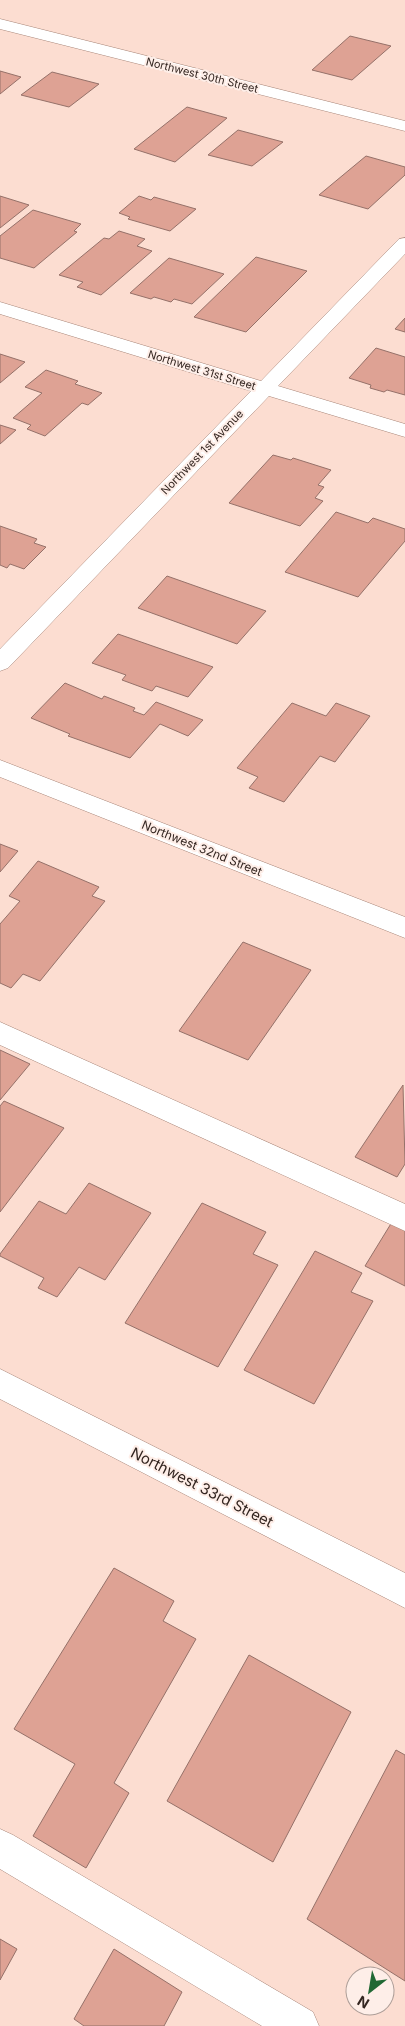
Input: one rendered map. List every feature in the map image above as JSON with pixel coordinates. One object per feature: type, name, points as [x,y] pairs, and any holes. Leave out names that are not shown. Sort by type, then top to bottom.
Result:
[{"type":"street","name":"Northwest 30th Street","points":[[0,24],[405,126]]},
{"type":"street","name":"Northwest 1st Avenue","points":[[0,663],[263,388],[405,243]]},
{"type":"street","name":"Northwest 31st Street","points":[[0,308],[405,431]]},
{"type":"street","name":"Northwest 32nd Street","points":[[0,768],[405,928]]},
{"type":"street","points":[[0,1033],[405,1218]]},
{"type":"street","name":"Northwest 33rd Street","points":[[0,1383],[405,1591]]},
{"type":"street","points":[[0,1848],[299,2026]]},
{"type":"building","points":[[350,36],[391,46],[352,80],[312,70]]},
{"type":"building","points":[[0,71],[21,77],[0,94]]},
{"type":"building","points":[[52,72],[99,84],[69,107],[21,95]]},
{"type":"building","points":[[187,107],[227,118],[175,162],[134,149]]},
{"type":"building","points":[[238,130],[283,142],[252,166],[208,155]]},
{"type":"building","points":[[366,156],[405,167],[405,175],[368,209],[319,195]]},
{"type":"building","points":[[0,196],[29,205],[0,228]]},
{"type":"building","points":[[139,196],[151,200],[154,197],[196,209],[170,231],[128,219],[130,217],[119,213]]},
{"type":"building","points":[[33,210],[81,224],[74,231],[77,232],[34,268],[0,258],[0,236]]},
{"type":"building","points":[[119,231],[145,239],[137,246],[152,251],[101,295],[77,287],[83,282],[59,275],[104,238],[109,239]]},
{"type":"building","points":[[256,257],[307,271],[246,332],[194,317]]},
{"type":"building","points":[[169,258],[224,274],[192,304],[174,299],[171,302],[154,297],[151,299],[130,293]]},
{"type":"building","points":[[405,318],[405,332],[395,329]]},
{"type":"building","points":[[376,348],[405,357],[405,395],[370,388],[371,385],[349,378]]},
{"type":"building","points":[[0,354],[25,362],[0,383]]},
{"type":"building","points":[[46,370],[78,381],[75,384],[102,393],[88,405],[82,403],[45,436],[27,429],[31,425],[13,418],[42,393],[25,387]]},
{"type":"building","points":[[0,425],[16,430],[0,444]]},
{"type":"building","points":[[273,455],[291,460],[293,458],[331,470],[318,485],[324,487],[315,498],[323,501],[300,526],[229,503]]},
{"type":"building","points":[[336,512],[368,523],[373,518],[405,529],[405,541],[358,597],[285,572]]},
{"type":"building","points":[[0,526],[37,539],[34,543],[46,547],[24,569],[10,564],[7,568],[0,565]]},
{"type":"building","points":[[167,576],[266,611],[237,644],[138,608]]},
{"type":"building","points":[[118,634],[213,667],[188,697],[156,686],[152,691],[122,680],[126,675],[92,663]]},
{"type":"building","points":[[65,683],[102,699],[104,696],[135,708],[133,711],[144,715],[156,702],[203,720],[188,736],[160,724],[130,758],[68,736],[70,734],[31,718]]},
{"type":"building","points":[[292,703],[326,716],[336,703],[370,716],[335,762],[320,756],[284,802],[249,788],[258,777],[237,768]]},
{"type":"building","points":[[0,844],[18,851],[0,872]]},
{"type":"building","points":[[38,861],[99,887],[92,896],[105,901],[40,981],[23,974],[11,988],[0,983],[0,924],[20,901],[9,896]]},
{"type":"building","points":[[243,942],[311,970],[248,1060],[179,1031]]},
{"type":"building","points":[[0,1050],[30,1064],[0,1100]]},
{"type":"building","points":[[403,1085],[405,1164],[397,1177],[355,1157]]},
{"type":"building","points":[[4,1101],[64,1128],[0,1212],[0,1106]]},
{"type":"building","points":[[89,1183],[151,1213],[105,1280],[79,1267],[57,1297],[38,1288],[44,1278],[0,1256],[0,1254],[39,1201],[66,1214]]},
{"type":"building","points":[[202,1203],[266,1232],[253,1254],[278,1265],[218,1367],[125,1323]]},
{"type":"building","points":[[392,1222],[405,1228],[405,1286],[365,1266]]},
{"type":"building","points":[[315,1251],[362,1273],[351,1292],[373,1301],[314,1404],[244,1370]]},
{"type":"building","points":[[114,1568],[174,1601],[163,1621],[196,1639],[114,1783],[129,1793],[86,1868],[33,1836],[75,1764],[14,1729]]},
{"type":"building","points":[[249,1655],[351,1712],[273,1862],[167,1801]]},
{"type":"building","points":[[396,1750],[405,1755],[405,1981],[395,1975],[395,1966],[381,1966],[307,1919]]},
{"type":"building","points":[[0,1939],[17,1949],[0,1980]]},
{"type":"building","points":[[114,1949],[182,1992],[164,2026],[84,2026],[74,2019]]}]
